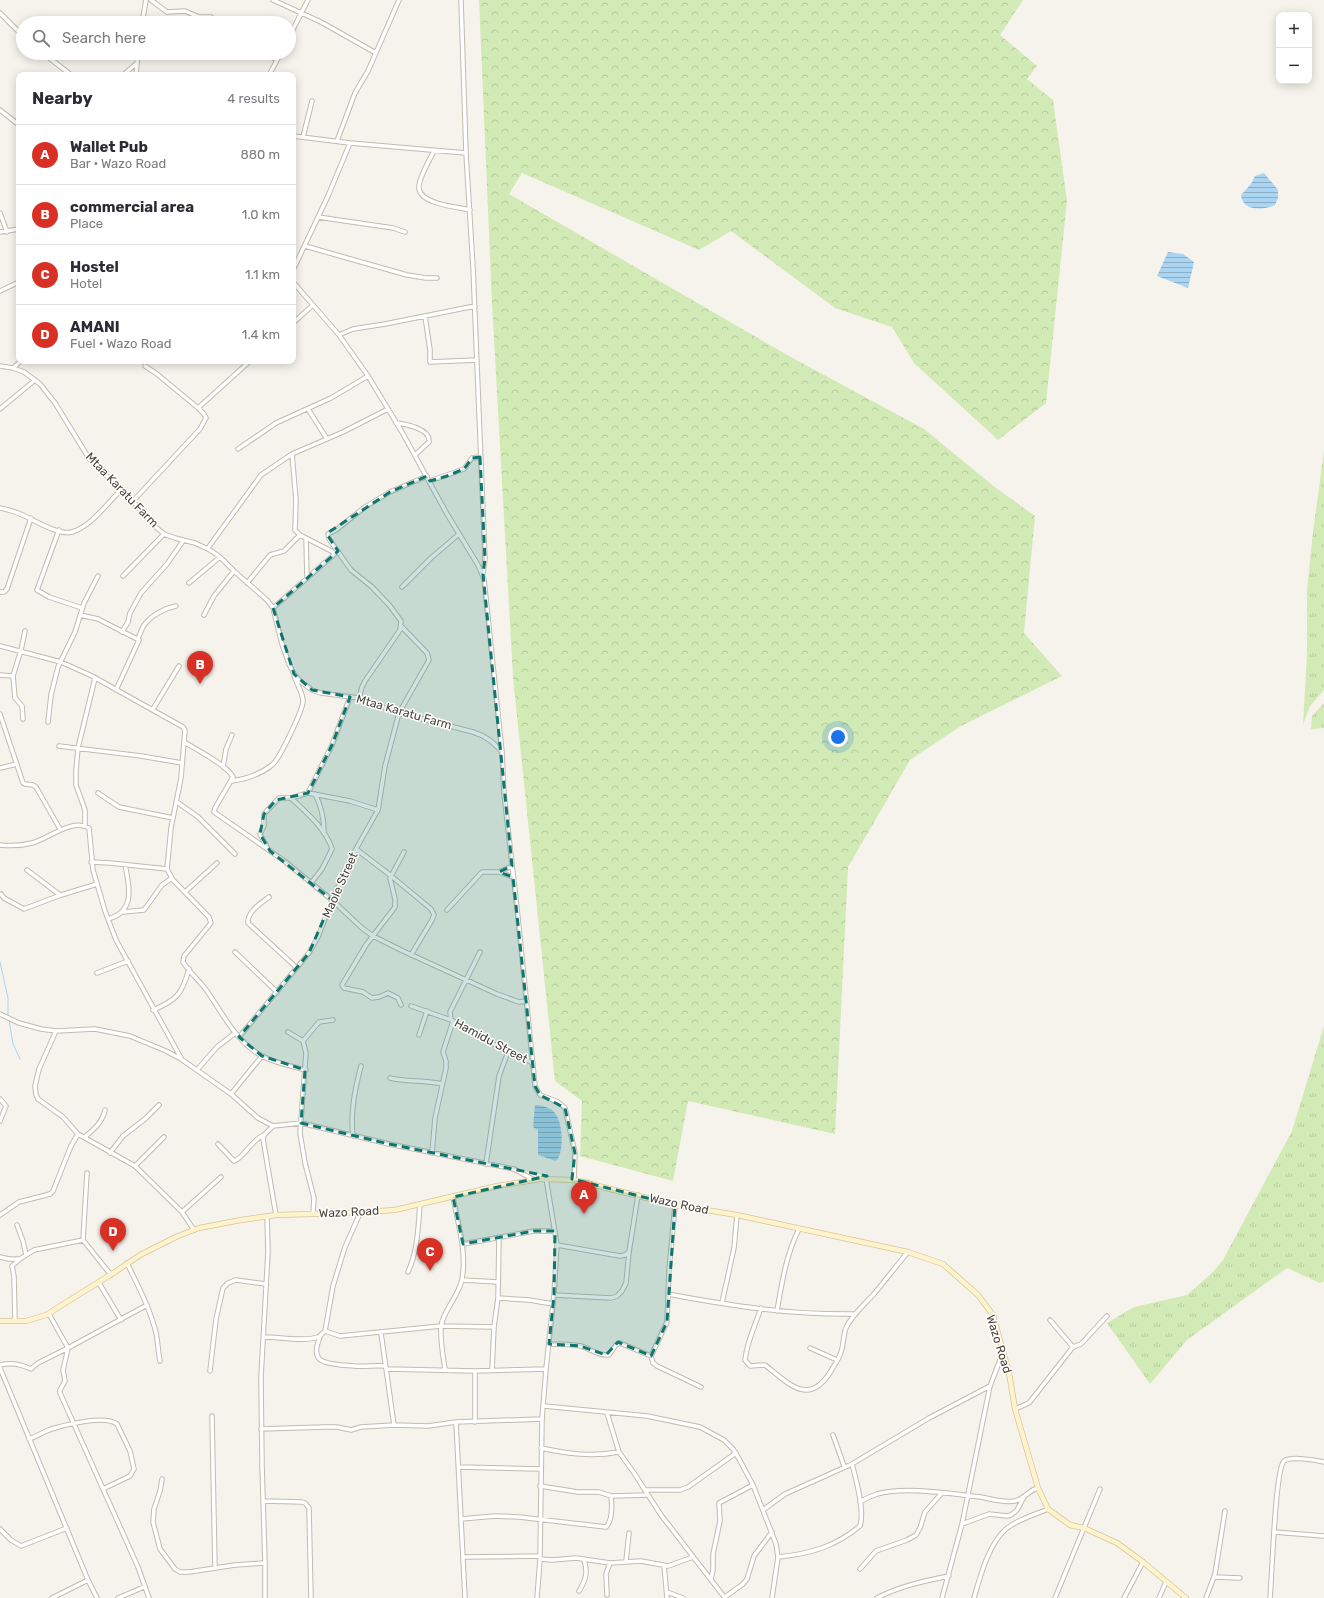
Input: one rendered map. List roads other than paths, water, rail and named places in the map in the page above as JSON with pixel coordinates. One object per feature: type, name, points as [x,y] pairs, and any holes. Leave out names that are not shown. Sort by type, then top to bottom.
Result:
[{"type":"main road","name":"Wazo Road","points":[[0,1321],[26,1321],[49,1314],[99,1283],[127,1263],[166,1242],[194,1230],[234,1221],[267,1216],[395,1210],[497,1186],[546,1178],[574,1180],[675,1205],[737,1215],[908,1252],[943,1264],[978,1295],[993,1315],[1003,1352],[1015,1409],[1038,1488],[1048,1508],[1070,1525],[1084,1528],[1117,1543],[1143,1562],[1186,1598]]},
{"type":"street","points":[[143,16],[146,0]]},
{"type":"street","points":[[151,0],[167,12],[185,11],[197,16]]},
{"type":"street","points":[[273,0],[301,13],[376,53]]},
{"type":"street","points":[[296,23],[308,0]]},
{"type":"street","points":[[337,141],[355,94],[368,71],[399,0]]},
{"type":"street","points":[[461,0],[466,153],[475,306],[485,559],[483,574]]},
{"type":"street","points":[[0,13],[16,29]]},
{"type":"street","points":[[52,60],[67,72]]},
{"type":"street","points":[[136,72],[137,60]]},
{"type":"street","points":[[271,72],[277,60]]},
{"type":"street","points":[[126,72],[137,63]]},
{"type":"street","points":[[303,137],[312,101]]},
{"type":"street","points":[[0,110],[16,123]]},
{"type":"street","points":[[296,136],[350,143],[466,153]]},
{"type":"street","points":[[296,264],[331,190],[350,143]]},
{"type":"street","points":[[434,151],[419,183],[418,188],[420,192],[433,202],[470,210]]},
{"type":"street","points":[[0,213],[7,232]]},
{"type":"street","points":[[318,217],[393,228],[405,232]]},
{"type":"street","points":[[0,232],[16,230]]},
{"type":"street","points":[[305,246],[413,277],[437,278]]},
{"type":"street","points":[[0,291],[16,283]]},
{"type":"street","points":[[296,285],[339,335],[368,376],[483,574],[486,587],[502,752],[504,794],[535,1086],[537,1091],[544,1097],[562,1104],[566,1112],[575,1153],[574,1180]]},
{"type":"street","points":[[296,320],[313,305]]},
{"type":"street","points":[[339,335],[353,329],[475,306]]},
{"type":"street","points":[[425,316],[430,350],[430,362],[477,360]]},
{"type":"street","points":[[13,368],[18,364]]},
{"type":"street","points":[[198,408],[247,364]]},
{"type":"street","name":"Mtaa Karatu Farm","points":[[0,366],[13,368],[24,372],[40,384],[55,403],[90,460],[133,501],[151,523],[164,534],[208,548],[267,600],[273,608],[282,644],[294,674],[300,681],[312,690],[321,693],[359,698],[399,713],[474,732],[492,741],[502,752]]},
{"type":"street","points":[[133,501],[200,429],[206,418],[198,408],[145,366]]},
{"type":"street","points":[[238,449],[276,423],[308,409],[368,376]]},
{"type":"street","points":[[0,409],[35,380]]},
{"type":"street","points":[[308,409],[327,439]]},
{"type":"street","points":[[208,548],[261,475],[292,454],[343,432],[388,409]]},
{"type":"street","points":[[396,422],[412,425],[428,436],[430,442],[415,455]]},
{"type":"street","points":[[292,454],[296,500],[295,530],[300,535],[337,552]]},
{"type":"street","points":[[430,481],[464,470],[472,458],[480,457]]},
{"type":"street","points":[[359,698],[362,687],[402,626],[400,619],[390,606],[372,587],[351,570],[337,552],[328,536],[329,532],[336,530],[365,507],[390,492],[427,476]]},
{"type":"street","points":[[0,508],[31,518],[40,524],[59,530],[72,532],[86,524],[121,490]]},
{"type":"street","points":[[0,592],[4,592],[7,589],[31,518]]},
{"type":"street","points":[[59,530],[37,590],[49,597],[82,608]]},
{"type":"street","points":[[123,576],[164,534]]},
{"type":"street","points":[[402,587],[431,558],[459,534]]},
{"type":"street","points":[[247,583],[270,555],[284,551],[300,535]]},
{"type":"street","points":[[306,538],[307,578]]},
{"type":"street","points":[[122,632],[141,593],[167,564],[183,541]]},
{"type":"street","points":[[273,608],[337,552]]},
{"type":"street","points":[[189,583],[220,557]]},
{"type":"street","points":[[204,615],[214,596],[234,571]]},
{"type":"street","points":[[48,722],[51,695],[58,667],[75,632],[82,608],[98,576]]},
{"type":"street","points":[[116,690],[138,642],[138,638],[144,624],[163,610],[176,606]]},
{"type":"street","points":[[80,615],[98,619],[122,632],[138,638]]},
{"type":"street","name":"Maole Street","points":[[239,1037],[309,953],[318,937],[332,900],[356,849],[378,810],[385,766],[399,713],[429,660],[426,653],[402,626]]},
{"type":"street","points":[[23,718],[22,706],[15,698],[13,676],[25,631]]},
{"type":"street","points":[[0,646],[21,650],[61,662],[96,678],[153,709],[183,728],[184,742],[182,763],[177,802],[173,818],[167,869],[172,878],[211,920],[211,923],[184,956],[183,962],[206,989],[239,1037],[262,1056],[283,1064],[306,1070]]},
{"type":"street","points":[[153,709],[179,666]]},
{"type":"street","points":[[232,781],[243,779],[265,769],[272,765],[280,755],[303,704],[301,692],[296,683],[294,674]]},
{"type":"street","points":[[0,675],[13,676]]},
{"type":"street","points":[[96,678],[78,748],[75,777],[76,785],[85,810],[86,826],[90,833],[91,862],[108,919],[116,940],[181,1059]]},
{"type":"street","points":[[308,793],[332,745],[350,697]]},
{"type":"street","points":[[0,714],[23,783],[36,787],[60,830]]},
{"type":"street","points":[[223,767],[226,749],[232,735]]},
{"type":"street","points":[[184,742],[232,774],[232,781],[220,798],[214,811],[284,860],[332,900],[362,928],[373,936],[466,980],[519,1002],[527,1001]]},
{"type":"street","points":[[59,746],[141,756],[182,763]]},
{"type":"street","points":[[0,768],[17,764]]},
{"type":"street","points":[[98,793],[119,807],[173,818]]},
{"type":"street","points":[[270,851],[260,834],[264,826],[264,814],[279,798],[291,798],[308,793],[350,801],[378,810]]},
{"type":"street","points":[[315,794],[324,818],[324,834]]},
{"type":"street","points":[[291,798],[316,822],[332,849],[322,869],[311,883]]},
{"type":"street","points":[[177,802],[198,818],[235,854]]},
{"type":"street","points":[[0,844],[10,846],[32,843],[69,827],[86,826]]},
{"type":"street","points":[[356,849],[432,909],[434,915],[411,955]]},
{"type":"street","points":[[401,1005],[398,998],[388,994],[372,998],[363,992],[344,988],[342,985],[373,936],[395,907],[390,875],[404,852]]},
{"type":"street","points":[[91,862],[167,869]]},
{"type":"street","points":[[185,892],[217,863]]},
{"type":"street","points":[[108,919],[116,917],[123,912],[127,905],[129,898],[125,865]]},
{"type":"street","points":[[499,872],[512,866]]},
{"type":"street","points":[[27,870],[60,895]]},
{"type":"street","points":[[447,910],[482,872],[499,872],[513,877]]},
{"type":"street","points":[[123,912],[144,910],[162,885],[172,878]]},
{"type":"street","points":[[1,894],[4,898],[24,909],[60,895],[97,884]]},
{"type":"street","points":[[269,897],[250,914],[247,920],[248,923],[297,968]]},
{"type":"street","points":[[235,952],[277,992]]},
{"type":"street","name":"Hamidu Street","points":[[480,952],[450,1012],[452,1021],[508,1052],[533,1063]]},
{"type":"street","points":[[97,973],[128,961]]},
{"type":"street","points":[[153,1010],[168,1004],[179,994],[186,983],[189,969]]},
{"type":"street","points":[[412,1006],[452,1021],[443,1052],[446,1061],[435,1118],[432,1153]]},
{"type":"street","points":[[419,1035],[427,1011]]},
{"type":"street","points":[[0,1014],[31,1027],[56,1031],[95,1029],[130,1036],[181,1059],[231,1094],[258,1118],[273,1126],[301,1122],[353,1136],[514,1169],[534,1180]]},
{"type":"street","points":[[303,1041],[319,1022],[333,1020]]},
{"type":"street","points":[[56,1031],[51,1046],[39,1069],[35,1086],[38,1099],[63,1118],[78,1134],[135,1166],[182,1212],[194,1230]]},
{"type":"street","points":[[288,1032],[303,1041],[306,1053],[306,1070],[300,1133],[314,1198],[314,1214]]},
{"type":"street","points":[[197,1070],[216,1047],[235,1033]]},
{"type":"street","points":[[486,1164],[499,1076],[508,1052]]},
{"type":"street","points":[[231,1094],[262,1056]]},
{"type":"street","points":[[353,1136],[351,1119],[352,1107],[361,1066]]},
{"type":"street","points":[[390,1078],[399,1080],[421,1080],[442,1084]]},
{"type":"street","points":[[0,1099],[6,1106],[0,1120]]},
{"type":"street","points":[[110,1153],[122,1136],[145,1119],[159,1106]]},
{"type":"street","points":[[85,1137],[103,1119],[105,1110]]},
{"type":"street","points":[[218,1144],[231,1159],[236,1160],[254,1141],[264,1135],[273,1126]]},
{"type":"street","points":[[0,1215],[18,1202],[50,1194],[71,1146],[78,1134]]},
{"type":"street","points":[[264,1135],[263,1139],[276,1216]]},
{"type":"street","points":[[135,1166],[164,1137]]},
{"type":"street","points":[[87,1173],[83,1240],[111,1275]]},
{"type":"street","points":[[182,1212],[221,1177]]},
{"type":"street","points":[[537,1598],[540,1558],[540,1469],[542,1419],[554,1295],[556,1245],[546,1178]]},
{"type":"street","points":[[554,1295],[611,1298],[617,1296],[622,1291],[626,1283],[629,1252],[638,1195]]},
{"type":"street","points":[[445,1369],[441,1326],[462,1280],[462,1244],[453,1197]]},
{"type":"street","points":[[408,1272],[415,1252],[418,1237],[420,1204]]},
{"type":"street","points":[[675,1205],[667,1322],[651,1356],[653,1363],[657,1366],[701,1387]]},
{"type":"street","points":[[361,1211],[345,1247],[333,1286],[325,1331],[320,1337],[316,1350],[321,1361],[327,1364],[355,1367],[475,1371],[546,1369]]},
{"type":"street","points":[[722,1303],[734,1248],[737,1215]]},
{"type":"street","points":[[265,1598],[261,1377],[268,1252],[267,1216]]},
{"type":"street","points":[[17,1224],[26,1255]]},
{"type":"street","points":[[777,1310],[782,1277],[790,1250],[799,1229]]},
{"type":"street","points":[[462,1244],[534,1231],[555,1231]]},
{"type":"street","points":[[492,1370],[494,1328],[498,1298],[499,1237]]},
{"type":"street","points":[[15,1321],[14,1276],[12,1266],[34,1250],[83,1240]]},
{"type":"street","points":[[556,1245],[620,1256],[629,1252]]},
{"type":"street","points":[[761,1308],[757,1323],[750,1334],[746,1346],[745,1360],[750,1366],[765,1365],[795,1387],[804,1390],[811,1390],[822,1384],[837,1360],[844,1344],[846,1328],[908,1252]]},
{"type":"street","points":[[0,1257],[9,1260],[20,1259]]},
{"type":"street","points":[[127,1263],[147,1305],[156,1333],[160,1361]]},
{"type":"street","points":[[210,1371],[216,1319],[223,1288],[228,1283],[236,1280],[266,1284]]},
{"type":"street","points":[[462,1280],[498,1282]]},
{"type":"street","points":[[99,1283],[121,1320]]},
{"type":"street","points":[[668,1294],[777,1310],[822,1314],[856,1314]]},
{"type":"street","points":[[498,1298],[553,1304]]},
{"type":"street","points":[[0,1365],[9,1363],[31,1369],[38,1363],[147,1305]]},
{"type":"street","points":[[49,1314],[68,1348],[64,1370],[65,1383],[61,1387],[60,1393],[138,1567],[149,1598]]},
{"type":"street","points":[[1015,1409],[1029,1403],[1073,1347],[1081,1344],[1096,1330],[1107,1316]]},
{"type":"street","points":[[1050,1320],[1073,1347]]},
{"type":"street","points":[[325,1331],[340,1336],[441,1326],[494,1328]]},
{"type":"street","points":[[381,1333],[394,1425]]},
{"type":"street","points":[[264,1337],[280,1337],[300,1340],[320,1337]]},
{"type":"street","points":[[549,1344],[580,1346],[599,1354],[609,1355],[616,1345],[620,1343],[651,1356]]},
{"type":"street","points":[[810,1348],[837,1360]]},
{"type":"street","points":[[942,1598],[962,1524],[990,1386],[1003,1352]]},
{"type":"street","points":[[0,1368],[88,1580],[97,1598]]},
{"type":"street","points":[[474,1422],[475,1371]]},
{"type":"street","points":[[763,1510],[786,1494],[844,1466],[852,1464],[929,1418],[990,1386]]},
{"type":"street","points":[[544,1406],[647,1416],[700,1427],[724,1440],[736,1453],[753,1485],[776,1544],[778,1557],[772,1598]]},
{"type":"street","points":[[607,1413],[619,1452],[647,1495],[725,1598],[744,1584],[754,1556],[772,1532]]},
{"type":"street","points":[[212,1416],[214,1568]]},
{"type":"street","points":[[261,1429],[337,1427],[351,1430],[361,1427],[394,1425],[428,1426],[456,1422],[542,1419]]},
{"type":"street","points":[[29,1439],[54,1428],[94,1420],[113,1421],[130,1451],[133,1461],[133,1472],[122,1481],[103,1489]]},
{"type":"street","points":[[456,1422],[465,1598]]},
{"type":"street","points":[[833,1435],[844,1466]]},
{"type":"street","points":[[541,1448],[574,1454],[602,1456],[619,1452]]},
{"type":"street","points":[[645,1490],[680,1490],[688,1487],[736,1453]]},
{"type":"street","points":[[1270,1598],[1278,1487],[1280,1470],[1283,1462],[1287,1460],[1300,1459],[1324,1462]]},
{"type":"street","points":[[778,1557],[821,1550],[860,1526],[860,1502],[852,1464]]},
{"type":"street","points":[[459,1467],[540,1469]]},
{"type":"street","points":[[162,1479],[154,1509],[153,1522],[156,1537],[162,1553],[175,1569],[180,1572],[265,1563]]},
{"type":"street","points":[[711,1579],[713,1570],[713,1554],[720,1521],[720,1503],[753,1485]]},
{"type":"street","points":[[540,1486],[578,1492],[600,1492],[611,1496],[647,1495]]},
{"type":"street","points":[[860,1502],[875,1494],[918,1490],[941,1494],[1015,1501],[1024,1497],[1032,1490],[1038,1488]]},
{"type":"street","points":[[1056,1598],[1100,1489]]},
{"type":"street","points":[[860,1569],[876,1552],[907,1540],[916,1534],[920,1528],[925,1512],[941,1494]]},
{"type":"street","points":[[461,1519],[495,1516],[540,1519],[606,1527],[608,1525],[611,1513],[611,1496]]},
{"type":"street","points":[[962,1524],[989,1514],[1011,1515],[1017,1510],[1024,1497]]},
{"type":"street","points":[[264,1501],[302,1502],[309,1508],[311,1598]]},
{"type":"street","points":[[974,1598],[990,1552],[1000,1535],[1013,1524],[1048,1508]]},
{"type":"street","points":[[1206,1598],[1214,1577],[1225,1511]]},
{"type":"street","points":[[0,1528],[10,1540],[21,1546],[67,1528]]},
{"type":"street","points":[[1274,1532],[1324,1536]]},
{"type":"street","points":[[626,1561],[629,1533]]},
{"type":"street","points":[[463,1557],[540,1558],[552,1560],[576,1558],[610,1562],[641,1561],[664,1565],[673,1565],[693,1557]]},
{"type":"street","points":[[580,1591],[587,1572],[584,1560]]},
{"type":"street","points":[[607,1596],[606,1574],[610,1562]]},
{"type":"street","points":[[1124,1598],[1143,1562]]},
{"type":"street","points":[[664,1565],[668,1598]]},
{"type":"street","points":[[877,1598],[910,1584],[949,1576]]},
{"type":"street","points":[[1214,1577],[1240,1578]]},
{"type":"street","points":[[52,1598],[88,1580]]},
{"type":"street","points":[[1159,1598],[1166,1582]]},
{"type":"street","points":[[118,1598],[144,1587]]},
{"type":"street","points":[[668,1592],[684,1598]]},
{"type":"water","points":[[1264,173],[1278,190],[1278,198],[1275,205],[1259,209],[1249,207],[1243,201],[1241,195],[1251,184],[1255,176]]},
{"type":"water","points":[[1168,252],[1183,254],[1194,262],[1188,288],[1157,276]]},
{"type":"water","points":[[535,1105],[544,1106],[553,1111],[559,1121],[562,1143],[559,1157],[556,1161],[538,1155],[538,1130],[533,1127]]},
{"type":"waterway","points":[[0,962],[8,998],[8,1016]]},
{"type":"waterway","points":[[9,1020],[13,1044],[20,1059]]},
{"type":"place","name":"commercial area","points":[[200,684]]},
{"type":"place","name":"Wallet Pub","points":[[584,1214]]},
{"type":"place","name":"AMANI","points":[[113,1251]]},
{"type":"place","name":"Hostel","points":[[430,1271]]}]
